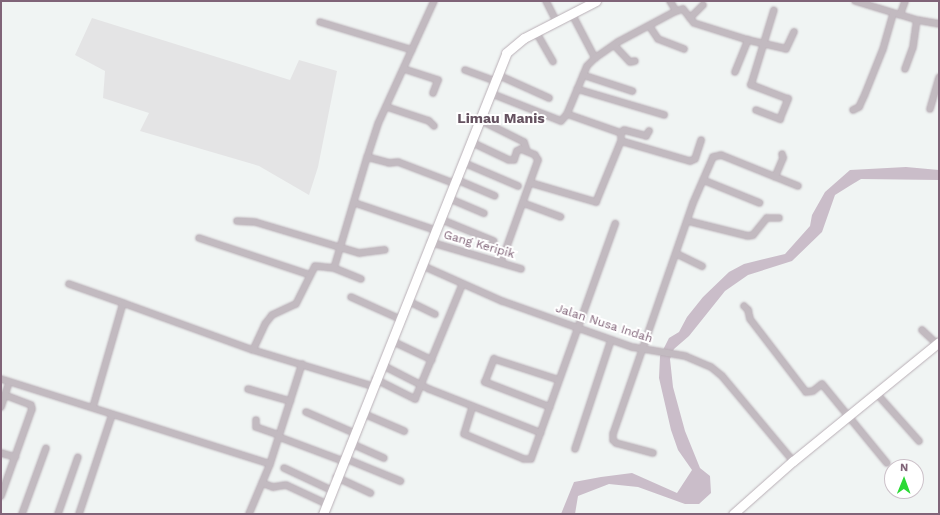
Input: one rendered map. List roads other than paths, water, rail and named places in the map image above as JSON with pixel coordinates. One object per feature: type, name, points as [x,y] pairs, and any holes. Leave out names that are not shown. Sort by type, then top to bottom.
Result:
[{"type":"main road","points":[[323,514],[336,477],[408,301],[454,181],[496,78],[510,48],[556,21],[596,1]]},
{"type":"main road","points":[[733,514],[793,461],[850,417],[938,343]]},
{"type":"street","points":[[334,268],[355,203],[367,157],[387,107],[434,1]]},
{"type":"street","points":[[546,1],[556,21]]},
{"type":"street","points":[[670,1],[676,11]]},
{"type":"street","points":[[855,1],[917,20],[939,24]]},
{"type":"street","points":[[900,15],[905,1]]},
{"type":"street","points":[[690,18],[703,5]]},
{"type":"street","points":[[490,93],[558,121],[567,114],[583,75],[595,58],[614,45],[650,27],[676,11],[683,9],[696,24],[748,40],[765,42],[786,49],[794,32]]},
{"type":"street","points":[[756,110],[780,119],[788,99],[751,84],[774,10]]},
{"type":"street","points":[[853,110],[859,107],[865,94],[883,49],[893,13]]},
{"type":"street","points":[[572,14],[595,58]]},
{"type":"street","points":[[905,69],[913,47],[917,20]]},
{"type":"street","points":[[320,22],[412,50]]},
{"type":"street","points":[[650,27],[660,40],[684,49]]},
{"type":"street","points":[[536,32],[553,61]]},
{"type":"street","points":[[735,72],[748,40]]},
{"type":"street","points":[[614,45],[628,61],[635,61]]},
{"type":"street","points":[[404,69],[438,80],[433,93]]},
{"type":"street","points":[[465,70],[496,78],[549,98]]},
{"type":"street","points":[[583,75],[632,91]]},
{"type":"street","points":[[930,109],[939,77]]},
{"type":"street","points":[[577,89],[664,114]]},
{"type":"street","points":[[387,107],[430,121],[434,126]]},
{"type":"street","points":[[567,114],[621,133],[624,130],[646,136],[649,131]]},
{"type":"street","points":[[480,120],[524,142],[526,151]]},
{"type":"street","points":[[531,183],[596,202],[621,141],[621,133]]},
{"type":"street","points":[[621,141],[690,161],[695,159],[701,140]]},
{"type":"street","points":[[471,142],[509,160],[514,160],[519,150],[526,151],[538,160],[501,263]]},
{"type":"street","points":[[652,453],[613,440],[646,351],[702,180],[715,154],[798,186]]},
{"type":"street","points":[[775,178],[783,158],[782,154]]},
{"type":"street","points":[[367,157],[388,164],[398,162],[495,196]]},
{"type":"street","points":[[462,162],[518,186]]},
{"type":"street","points":[[702,180],[760,203]]},
{"type":"street","points":[[448,198],[484,213]]},
{"type":"street","points":[[355,203],[435,230]]},
{"type":"street","points":[[523,203],[561,217]]},
{"type":"street","points":[[688,221],[748,236],[753,235],[767,218],[779,218]]},
{"type":"street","points":[[440,220],[494,241]]},
{"type":"street","points":[[237,221],[255,222],[340,249],[359,253],[385,250]]},
{"type":"street","points":[[472,408],[464,434],[524,459],[531,459],[615,224]]},
{"type":"street","points":[[199,238],[310,275]]},
{"type":"street","name":"Gang Keripik","points":[[430,242],[520,269]]},
{"type":"street","points":[[677,254],[702,266]]},
{"type":"street","points":[[253,350],[269,319],[296,304],[310,275],[318,264],[334,268],[361,279]]},
{"type":"street","name":"Jalan Nusa Indah","points":[[421,265],[462,285],[611,340],[646,351],[685,356],[711,367],[722,376],[793,461]]},
{"type":"street","points":[[69,284],[253,350],[374,383],[415,400],[462,285]]},
{"type":"street","points":[[351,297],[400,319]]},
{"type":"street","points":[[408,301],[435,314]]},
{"type":"street","points":[[92,407],[122,303]]},
{"type":"street","points":[[744,306],[748,310],[750,319],[806,392],[814,391],[822,384],[884,459]]},
{"type":"street","points":[[922,330],[938,343]]},
{"type":"street","points":[[575,449],[611,340]]},
{"type":"street","points":[[392,341],[432,360]]},
{"type":"street","points":[[550,407],[485,382],[494,359],[559,380]]},
{"type":"street","points":[[249,514],[270,464],[302,364]]},
{"type":"street","points":[[382,365],[422,386],[472,408],[541,434]]},
{"type":"street","points":[[1,379],[270,464]]},
{"type":"street","points":[[1,407],[8,386]]},
{"type":"street","points":[[248,389],[290,401]]},
{"type":"street","points":[[877,394],[920,441]]},
{"type":"street","points":[[1,496],[32,409],[31,405],[5,395]]},
{"type":"street","points":[[306,412],[354,433]]},
{"type":"street","points":[[362,413],[404,431]]},
{"type":"street","points":[[79,514],[112,414]]},
{"type":"street","points":[[256,420],[256,427],[400,481]]},
{"type":"street","points":[[350,442],[384,458]]},
{"type":"street","points":[[22,514],[46,448]]},
{"type":"street","points":[[1,453],[15,457]]},
{"type":"street","points":[[58,514],[78,457]]},
{"type":"street","points":[[284,468],[331,490]]},
{"type":"street","points":[[336,477],[371,494]]},
{"type":"street","points":[[262,483],[274,487],[286,485],[327,504]]},
{"type":"district","name":"Limau Manis","points":[[501,118]]}]
